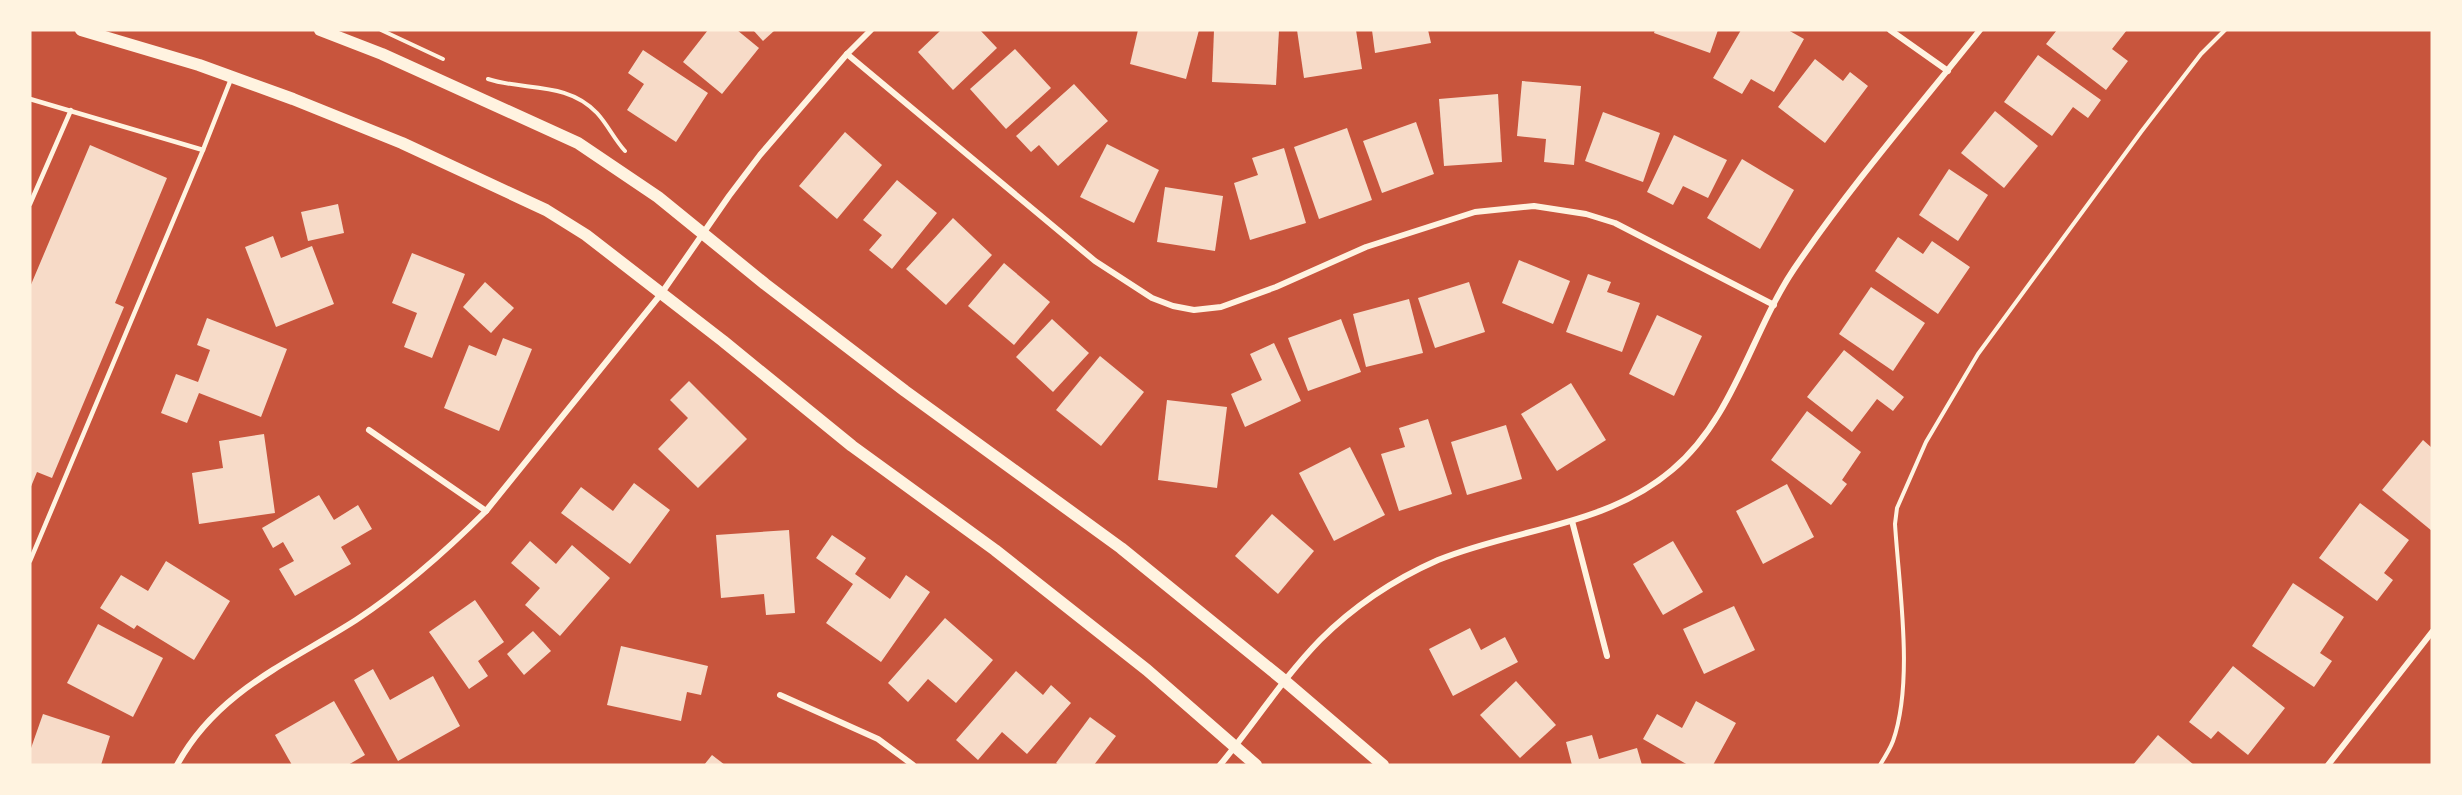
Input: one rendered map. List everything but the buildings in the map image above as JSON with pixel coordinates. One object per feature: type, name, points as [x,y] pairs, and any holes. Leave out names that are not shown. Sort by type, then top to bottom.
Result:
[{"type":"main road","points":[[81,30],[199,64],[402,143],[546,210],[586,235],[723,341],[852,446],[995,550],[1147,670],[1256,765]]},
{"type":"main road","points":[[320,30],[382,54],[578,143],[658,197],[765,284],[906,391],[1121,548],[1286,682],[1383,765]]},
{"type":"street","points":[[177,765],[202,729],[238,692],[356,620],[404,585],[455,542],[486,511],[661,294],[760,155],[847,54],[871,30]]},
{"type":"street","points":[[1890,30],[1948,70]]},
{"type":"street","points":[[1220,765],[1318,642],[1346,616],[1402,578],[1466,550],[1572,521],[1618,505],[1674,469],[1706,434],[1724,405],[1793,271],[1867,168],[1980,30]]},
{"type":"street","points":[[847,54],[1095,261],[1152,298],[1173,306],[1194,310],[1221,307],[1276,287],[1366,247],[1476,212],[1534,206],[1586,214],[1615,223],[1774,304]]},
{"type":"street","points":[[369,430],[486,511]]},
{"type":"street","points":[[1572,521],[1607,656]]},
{"type":"street","points":[[2328,765],[2432,632]]},
{"type":"street","points":[[780,695],[878,739],[913,765]]},
{"type":"lane","points":[[30,561],[232,77]]},
{"type":"lane","points":[[30,99],[203,150]]},
{"type":"lane","points":[[30,204],[71,110]]},
{"type":"path","points":[[1880,765],[1893,743],[1899,723],[1905,655],[1895,525],[1897,508],[1926,442],[1978,354],[2022,292],[2050,258],[2100,186],[2201,54],[2225,30]]}]
